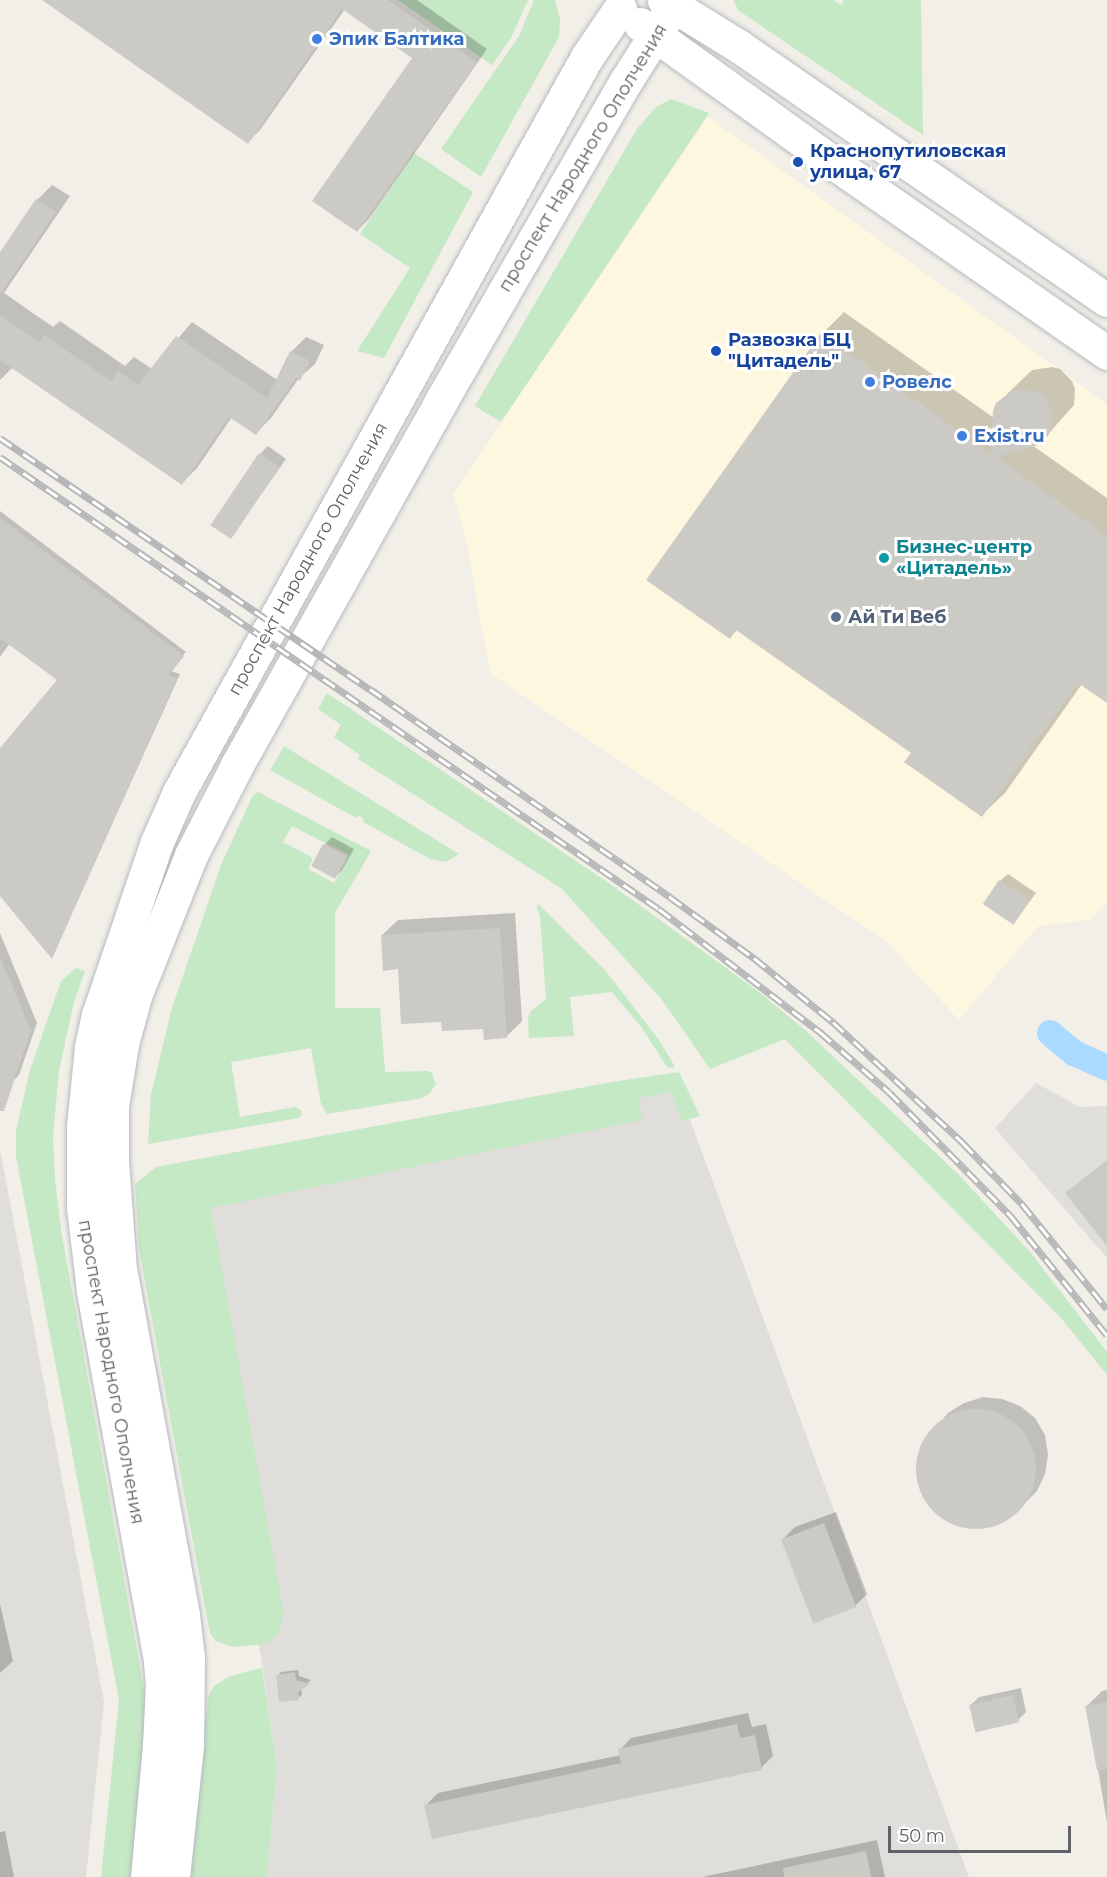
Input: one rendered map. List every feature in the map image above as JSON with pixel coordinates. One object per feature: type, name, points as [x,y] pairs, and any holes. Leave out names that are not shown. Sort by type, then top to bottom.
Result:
[{"type":"main road","name":"проспект Народного Ополчения","points":[[147,1877],[159,1746],[160,1660],[93,1290],[83,1207],[84,1118],[91,1047],[98,1015],[157,842],[179,792],[615,4],[669,3],[656,37],[626,81],[441,401],[237,765],[191,855],[157,936],[135,996],[122,1044],[112,1106],[114,1215],[120,1270],[183,1615],[188,1658],[187,1745],[173,1877]]},
{"type":"main road","points":[[669,3],[737,45],[1107,300]]},
{"type":"main road","points":[[615,4],[656,37],[1107,353]]},
{"type":"shaded area","points":[[708,117],[1107,404],[1107,901],[1090,920],[1038,926],[959,1020],[886,941],[490,673],[466,539],[453,494]]},
{"type":"shaded area","points":[[675,1079],[969,1877],[267,1877],[277,1767],[261,1656],[175,1183]]},
{"type":"shaded area","points":[[1036,1083],[1080,1107],[1107,1106],[1107,1258],[995,1128]]},
{"type":"shaded area","points":[[0,1149],[104,1702],[86,1877],[0,1877]]},
{"type":"green space","points":[[398,0],[528,0],[512,36],[492,65]]},
{"type":"green space","points":[[534,0],[555,0],[560,19],[559,37],[481,177],[441,149],[519,36]]},
{"type":"green space","points":[[733,0],[834,0],[841,5],[844,0],[921,0],[923,135],[739,11]]},
{"type":"green space","points":[[671,99],[709,113],[501,422],[475,406],[637,129],[656,107]]},
{"type":"green space","points":[[414,153],[473,192],[384,358],[357,351],[410,268],[360,234]]},
{"type":"green space","points":[[327,693],[613,886],[759,992],[805,1030],[959,1175],[1031,1253],[1107,1352],[1107,1375],[1061,1318],[785,1039],[710,1069],[663,1001],[561,888],[358,759],[360,755],[334,737],[341,725],[318,709]]},
{"type":"green space","points":[[284,746],[459,854],[446,862],[430,859],[363,822],[364,819],[358,815],[356,818],[270,770]]},
{"type":"green space","points":[[258,792],[371,851],[335,913],[335,1008],[380,1008],[385,1072],[427,1071],[432,1073],[436,1084],[429,1094],[422,1098],[327,1114],[321,1104],[311,1048],[231,1062],[240,1117],[295,1107],[301,1110],[302,1115],[298,1118],[148,1144],[151,1095],[171,1011],[221,865],[253,795]],"holes":[[[292,826],[349,855],[334,883],[308,869],[313,858],[283,842]]]},
{"type":"green space","points":[[538,904],[605,970],[659,1040],[674,1068],[667,1067],[642,1028],[612,992],[570,997],[574,1036],[529,1038],[528,1019],[531,1011],[546,999]]},
{"type":"green space","points":[[76,968],[85,971],[74,1002],[59,1071],[53,1136],[55,1179],[61,1230],[147,1706],[133,1877],[101,1877],[119,1700],[16,1156],[16,1130],[30,1070],[61,981]]},
{"type":"green space","points":[[679,1072],[700,1116],[682,1121],[671,1092],[638,1098],[642,1120],[211,1208],[283,1610],[278,1634],[266,1644],[232,1647],[216,1641],[210,1633],[208,1623],[139,1249],[135,1184],[156,1167],[612,1082]]},
{"type":"green space","points":[[262,1668],[277,1767],[267,1877],[189,1877],[208,1697],[213,1687],[228,1677]]},
{"type":"building","points":[[42,0],[388,0],[477,62],[357,232],[312,201],[412,58],[342,9],[248,144]]},
{"type":"building","points":[[36,199],[56,212],[0,295],[0,252]]},
{"type":"building","points":[[0,315],[39,342],[44,335],[111,381],[118,371],[138,385],[176,336],[267,398],[290,351],[310,361],[300,381],[296,378],[256,435],[229,417],[182,485],[0,360]]},
{"type":"building","name":"Бизнес-центр «Цитадель»","points":[[821,333],[991,454],[993,411],[996,403],[1014,390],[1038,391],[1044,396],[1053,412],[1052,428],[1048,436],[1038,445],[996,457],[1107,536],[1107,703],[1078,683],[982,817],[904,762],[911,753],[736,630],[730,639],[646,580]]},
{"type":"building","points":[[259,453],[280,467],[231,539],[210,525]]},
{"type":"building","points":[[0,518],[184,656],[169,675],[177,678],[52,959],[0,896],[0,748],[57,680],[0,638]]},
{"type":"building","points":[[323,844],[347,857],[335,879],[311,866]]},
{"type":"building","points":[[999,880],[1030,901],[1013,925],[983,904]]},
{"type":"building","points":[[500,928],[507,1038],[484,1040],[483,1029],[442,1031],[441,1022],[401,1024],[398,969],[383,971],[381,935]]},
{"type":"building","points":[[0,957],[31,1030],[4,1111],[0,1111]]},
{"type":"building","points":[[1107,1160],[1107,1246],[1065,1193]]},
{"type":"building","points":[[976,1409],[999,1414],[1018,1427],[1031,1446],[1036,1469],[1031,1492],[1018,1511],[999,1524],[976,1529],[953,1524],[934,1511],[921,1492],[916,1469],[921,1446],[934,1427],[953,1414]]},
{"type":"building","points":[[824,1523],[856,1607],[813,1624],[781,1539]]},
{"type":"building","points":[[295,1672],[296,1680],[310,1684],[298,1692],[299,1700],[279,1702],[276,1675]]},
{"type":"building","points":[[1013,1695],[1019,1722],[975,1732],[969,1705]]},
{"type":"building","points":[[1107,1702],[1107,1769],[1097,1770],[1085,1706]]},
{"type":"building","points":[[737,1724],[740,1738],[755,1735],[762,1770],[432,1839],[424,1805],[621,1763],[618,1749]]},
{"type":"building","points":[[866,1851],[871,1877],[784,1877],[783,1868]]},
{"type":"waterway","points":[[1050,1033],[1074,1053],[1107,1068]]},
{"type":"railway","points":[[0,438],[370,689],[754,958],[833,1022],[963,1143],[1022,1204],[1107,1309]]},
{"type":"railway","points":[[0,457],[659,909],[820,1032],[889,1092],[1010,1215],[1107,1335]]},
{"type":"place","name":"Эпик Балтика","points":[[317,39]]},
{"type":"place","name":"Краснопутиловская улица, 67","points":[[798,162]]},
{"type":"place","name":"Развозка БЦ \"Цитадель\"","points":[[716,351]]},
{"type":"place","name":"Ровелс","points":[[870,382]]},
{"type":"place","name":"Exist.ru","points":[[962,436]]},
{"type":"place","name":"Бизнес-центр «Цитадель»","points":[[884,558]]},
{"type":"place","name":"Ай Ти Веб","points":[[836,617]]}]
